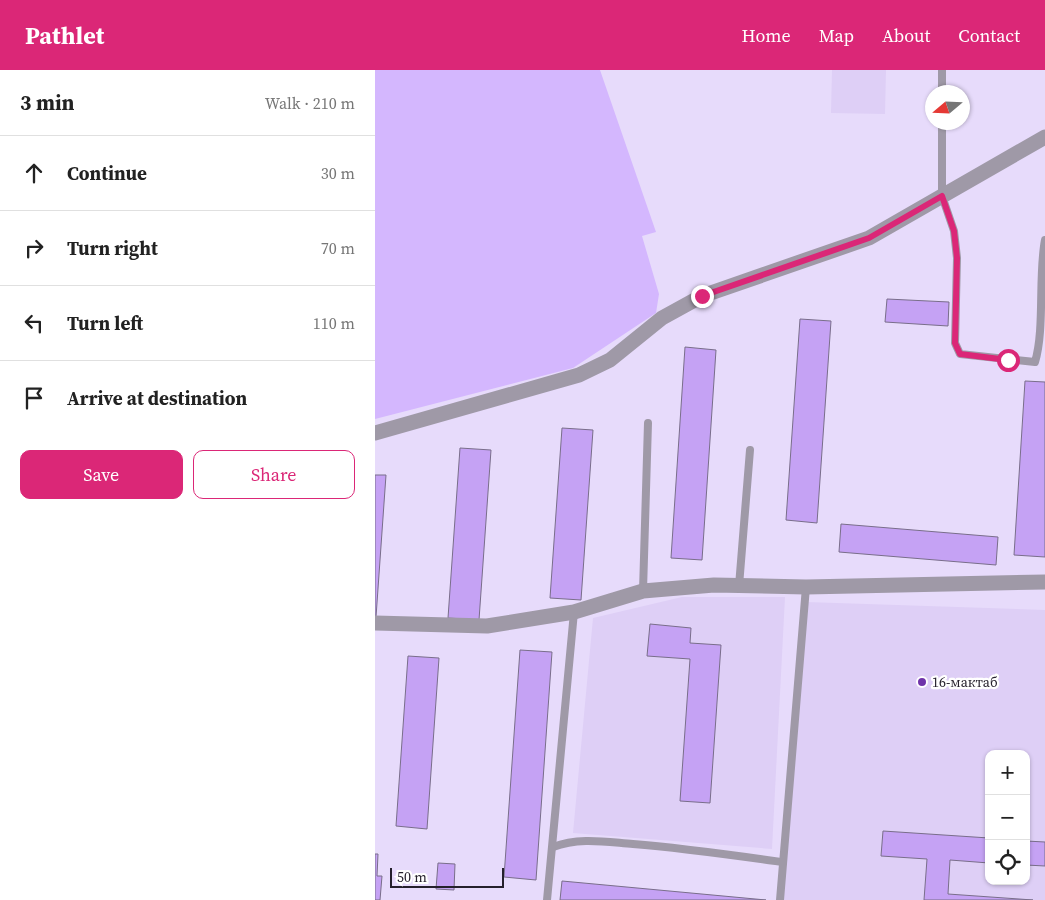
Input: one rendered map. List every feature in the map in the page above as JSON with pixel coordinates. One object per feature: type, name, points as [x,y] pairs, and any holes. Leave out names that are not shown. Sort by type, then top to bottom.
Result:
[{"type":"street","points":[[375,433],[579,375],[610,360],[662,318],[702,296],[869,238],[1045,136]]},
{"type":"street","points":[[375,623],[487,626],[574,612],[643,591],[714,585],[806,587],[1045,582]]},
{"type":"lane","points":[[942,70],[942,85]]},
{"type":"lane","points":[[942,130],[942,196],[954,231],[957,258],[955,343],[960,354],[1035,362],[1039,353],[1041,333],[1045,240]]},
{"type":"lane","points":[[643,591],[648,423]]},
{"type":"lane","points":[[739,586],[750,450]]},
{"type":"lane","points":[[779,900],[806,587]]},
{"type":"lane","points":[[547,900],[574,612]]},
{"type":"lane","points":[[553,847],[566,842],[583,840],[675,847],[782,862]]},
{"type":"shaded area","points":[[375,70],[600,70],[656,232],[642,236],[659,294],[656,313],[573,368],[375,419]]},
{"type":"shaded area","points":[[832,70],[886,70],[885,114],[831,113]]},
{"type":"shaded area","points":[[682,597],[785,597],[772,849],[573,833],[593,618]]},
{"type":"shaded area","name":"16-мактаб","points":[[806,602],[1045,610],[1045,900],[783,900]]},
{"type":"building","points":[[887,299],[949,302],[948,326],[885,322]]},
{"type":"building","points":[[800,319],[831,321],[817,523],[786,520]]},
{"type":"building","points":[[685,347],[716,350],[702,560],[671,558]]},
{"type":"building","points":[[1025,381],[1045,382],[1045,557],[1014,555]]},
{"type":"building","points":[[562,428],[593,430],[581,600],[550,598]]},
{"type":"building","points":[[460,448],[491,450],[479,620],[448,618]]},
{"type":"building","points":[[375,475],[386,475],[376,617],[375,617]]},
{"type":"building","points":[[841,524],[998,537],[996,565],[839,552]]},
{"type":"building","points":[[650,624],[691,628],[690,643],[721,645],[710,803],[680,801],[690,659],[647,656]]},
{"type":"building","points":[[520,650],[552,652],[536,880],[504,877]]},
{"type":"building","points":[[408,656],[439,658],[427,829],[396,826]]},
{"type":"building","points":[[883,831],[985,838],[985,863],[950,860],[948,894],[1033,900],[924,900],[927,859],[881,856]]},
{"type":"building","points":[[1030,841],[1045,842],[1045,866],[1030,865]]},
{"type":"building","points":[[375,854],[378,854],[377,876],[382,876],[380,900],[375,900]]},
{"type":"building","points":[[438,863],[455,864],[454,890],[436,889]]},
{"type":"building","points":[[562,881],[766,900],[560,900]]},
{"type":"place","name":"16-мактаб","points":[[922,682]]},
{"type":"route","points":[[702,296],[869,238],[942,196],[954,231],[957,258],[955,343],[960,354],[1008,360]]}]
